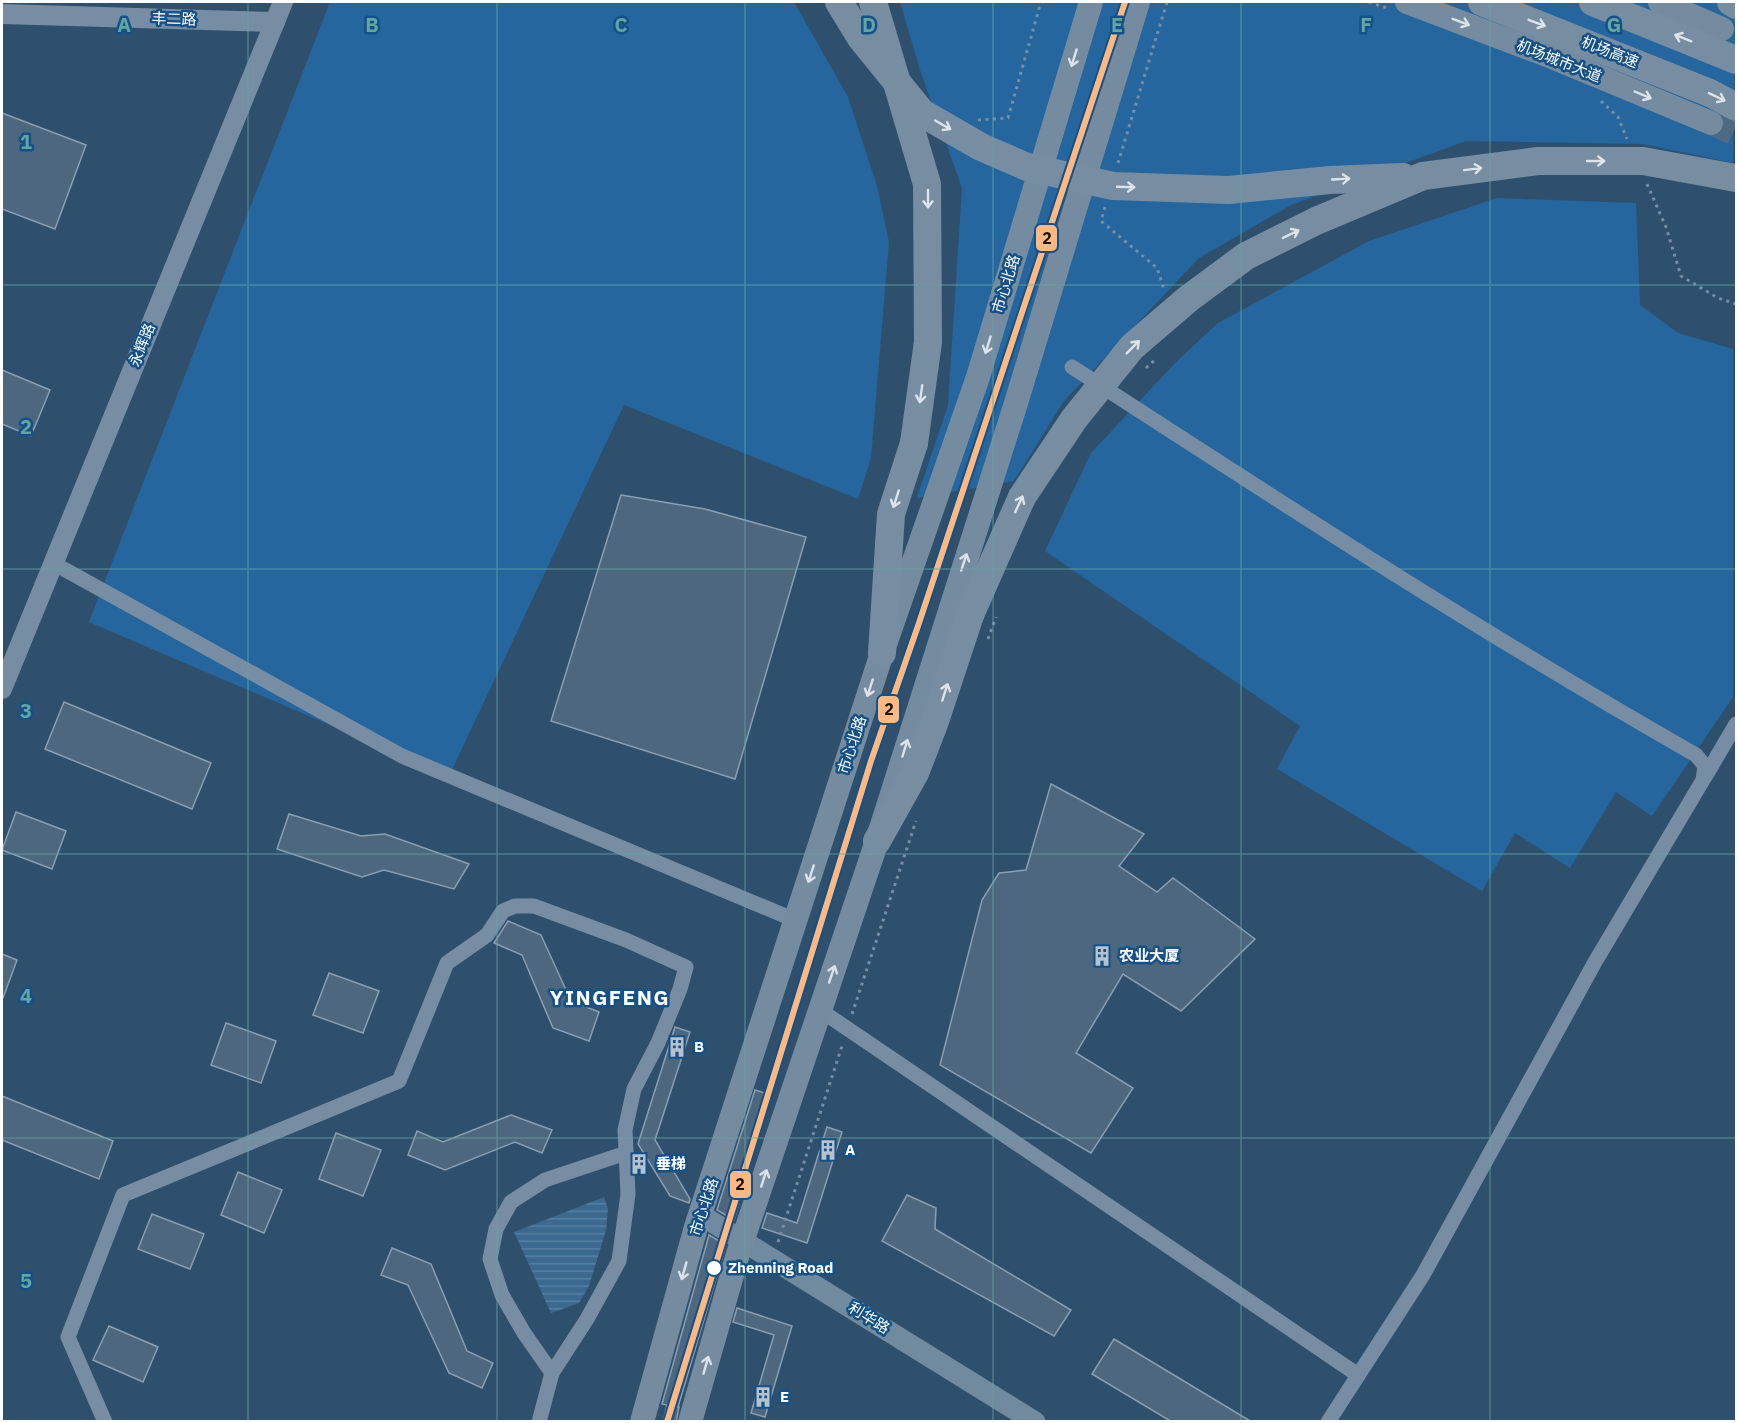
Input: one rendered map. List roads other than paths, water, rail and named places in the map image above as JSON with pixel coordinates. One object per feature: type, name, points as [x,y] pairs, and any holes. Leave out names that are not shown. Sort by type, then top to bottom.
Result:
[{"type":"highway","points":[[839,2],[861,38],[922,113],[981,147],[1027,167],[1113,186],[1229,190],[1330,180],[1423,176],[1538,161],[1643,161],[1737,178]]},
{"type":"highway","points":[[873,2],[927,184],[928,342],[914,443],[891,514],[882,653]]},
{"type":"highway","name":"机场高速","points":[[1482,2],[1678,80],[1737,107]]},
{"type":"highway","points":[[1593,2],[1737,60]]},
{"type":"highway","points":[[1730,17],[1731,2]]},
{"type":"highway","points":[[876,841],[915,773],[934,724],[970,615],[1022,497],[1074,419],[1132,347],[1188,299],[1246,255],[1316,221],[1423,176]]},
{"type":"main road","name":"市心北路","points":[[642,1422],[699,1221],[882,653],[978,377],[1091,2]]},
{"type":"main road","points":[[690,1422],[741,1247],[876,841],[1016,403],[1138,2]]},
{"type":"main road","points":[[1660,2],[1730,17]]},
{"type":"main road","name":"机场城市大道","points":[[1399,6],[1547,55],[1711,123]]},
{"type":"main road","name":"利华路","points":[[699,1221],[1008,1422]]},
{"type":"main road","name":"利华路","points":[[741,1247],[772,1258],[1035,1422]]},
{"type":"street","name":"永辉路","points":[[2,689],[283,2]]},
{"type":"street","name":"丰二路","points":[[2,14],[275,22]]},
{"type":"street","points":[[1072,367],[1364,556],[1613,708],[1696,755],[1705,766],[1703,780]]},
{"type":"street","points":[[53,563],[402,756],[783,915]]},
{"type":"street","points":[[1328,1422],[1423,1275],[1595,962],[1737,723]]},
{"type":"street","points":[[105,1422],[68,1337],[123,1195],[399,1081],[447,963],[486,935],[503,911],[515,906],[534,906],[626,940],[686,967],[680,989],[658,1043],[634,1089],[625,1130],[628,1194],[619,1261],[587,1319],[552,1373],[539,1422]]},
{"type":"street","points":[[820,1010],[1358,1375]]},
{"type":"street","points":[[552,1373],[524,1333],[502,1295],[490,1259],[496,1229],[511,1202],[545,1180],[626,1154]]},
{"type":"tunnel","points":[[1711,123],[1736,134]]},
{"type":"place","name":"农业大厦","points":[[1102,956]]},
{"type":"place","name":"B","points":[[677,1047]]},
{"type":"place","name":"A","points":[[828,1150]]},
{"type":"place","name":"垂梯","points":[[639,1164]]},
{"type":"place","name":"Zhenning Road","points":[[714,1268]]},
{"type":"place","name":"E","points":[[763,1397]]},
{"type":"district","name":"YINGFENG","points":[[610,998]]}]
